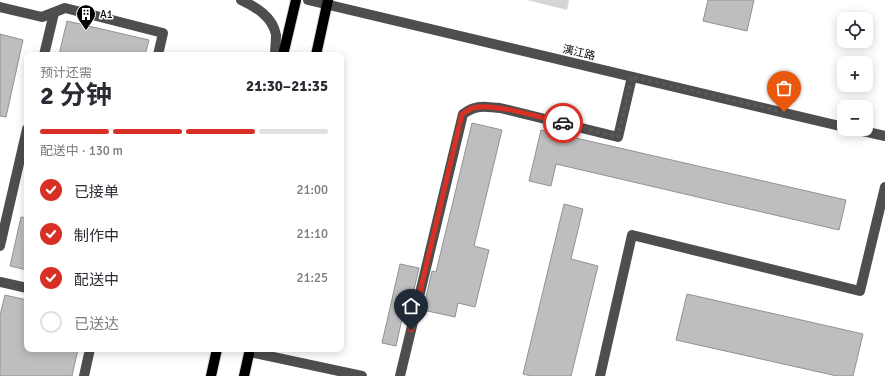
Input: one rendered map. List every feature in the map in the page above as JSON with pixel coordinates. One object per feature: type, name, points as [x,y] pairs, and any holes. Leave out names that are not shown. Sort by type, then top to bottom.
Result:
[{"type":"main road","points":[[284,52],[296,0]]},
{"type":"main road","points":[[317,52],[327,2]]},
{"type":"main road","points":[[211,376],[216,352]]},
{"type":"main road","points":[[244,376],[250,352]]},
{"type":"street","points":[[241,0],[259,9],[270,21],[276,35],[275,52]]},
{"type":"street","name":"漓江路","points":[[308,0],[327,2],[837,125]]},
{"type":"street","points":[[0,7],[42,17],[65,8],[163,34],[159,52]]},
{"type":"street","points":[[45,52],[54,13]]},
{"type":"street","points":[[400,376],[462,114],[472,108],[500,108],[618,137],[632,77]]},
{"type":"street","points":[[873,133],[885,136]]},
{"type":"street","points":[[0,246],[24,142]]},
{"type":"street","points":[[600,376],[632,235],[860,291],[885,187]]},
{"type":"street","points":[[0,282],[24,287]]},
{"type":"street","points":[[84,376],[89,352]]},
{"type":"street","points":[[259,352],[362,376]]},
{"type":"shaded area","points":[[527,0],[569,0],[567,10]]},
{"type":"building","points":[[708,0],[754,0],[747,31],[703,21]]},
{"type":"building","name":"A1","points":[[67,21],[149,40],[146,52],[60,52]]},
{"type":"building","points":[[0,34],[23,40],[6,117],[0,116]]},
{"type":"building","points":[[472,123],[502,130],[474,246],[489,250],[475,307],[458,303],[455,317],[423,310],[432,271],[436,272]]},
{"type":"building","points":[[541,130],[846,200],[839,230],[556,164],[551,186],[529,181]]},
{"type":"building","points":[[564,204],[583,209],[571,259],[598,266],[571,376],[531,376],[523,374]]},
{"type":"building","points":[[21,217],[24,218],[24,269],[10,266]]},
{"type":"building","points":[[400,264],[419,268],[410,307],[405,305],[396,346],[382,343]]},
{"type":"building","points":[[687,294],[863,334],[853,376],[837,376],[676,340]]},
{"type":"building","points":[[5,295],[24,299],[24,352],[77,352],[72,376],[0,376],[0,315]]},
{"type":"way so far","points":[[563,123],[618,137],[632,77],[784,112]]},
{"type":"place","name":"A1","points":[[86,31]]},
{"type":"route","points":[[411,330],[462,114],[472,108],[489,107],[500,108],[563,123]]}]
